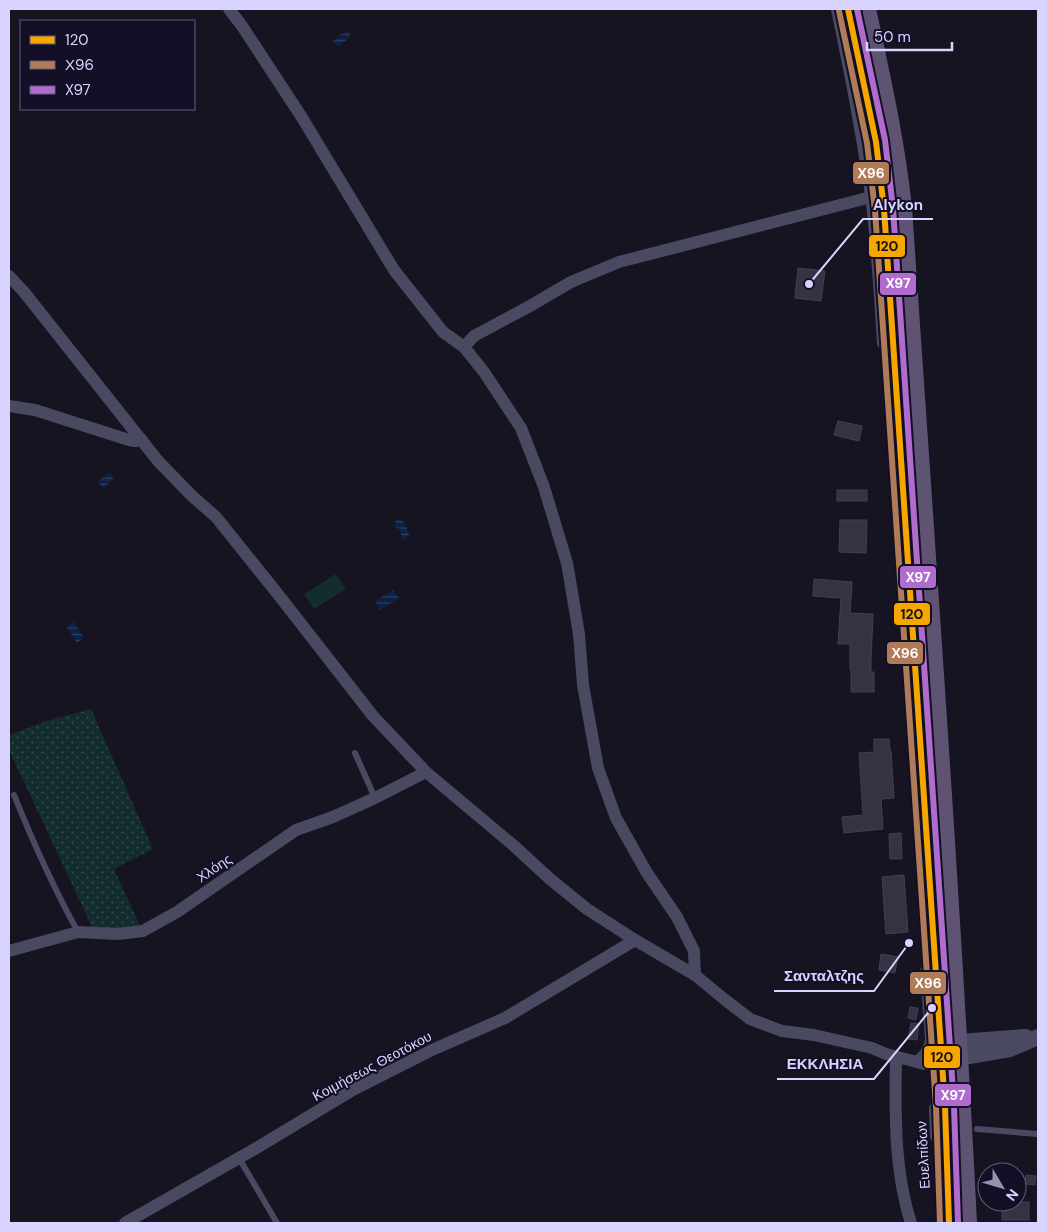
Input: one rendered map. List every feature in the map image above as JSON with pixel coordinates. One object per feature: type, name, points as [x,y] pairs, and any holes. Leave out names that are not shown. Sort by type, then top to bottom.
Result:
[{"type":"main road","points":[[848,9],[876,142],[884,209],[949,1051],[967,1223]]},
{"type":"main road","points":[[866,9],[891,129],[898,168],[902,208],[944,834],[949,1051],[942,1087],[945,1107],[949,1223]]},
{"type":"street","points":[[229,9],[301,116],[394,270],[443,332],[464,347],[484,372],[521,428],[544,487],[567,563],[579,634],[583,686],[598,768],[616,818],[647,873],[677,917],[694,951],[695,975]]},
{"type":"street","points":[[837,9],[871,197],[877,262],[931,1039],[926,1054],[917,1062]]},
{"type":"street","points":[[464,347],[474,336],[571,282],[619,262],[871,197]]},
{"type":"street","points":[[9,276],[24,292],[158,461],[216,518],[372,716],[426,772],[587,909],[634,940],[695,975],[750,1019],[782,1031],[814,1035],[872,1048],[896,1057],[924,1064],[949,1051],[1010,1050],[1038,1037]]},
{"type":"street","points":[[9,406],[35,410],[129,440],[142,440]]},
{"type":"street","name":"Χλόης","points":[[9,950],[78,932],[118,934],[143,931],[177,912],[296,830],[374,798],[426,772]]},
{"type":"street","name":"Κοιμήσεως Θεοτόκου","points":[[125,1223],[351,1091],[432,1050],[505,1018],[634,940]]},
{"type":"street","points":[[896,1057],[897,1148],[911,1223]]},
{"type":"street","name":"Ευελπίδων","points":[[942,1087],[935,1108],[942,1223]]},
{"type":"lane","points":[[356,753],[374,798]]},
{"type":"lane","points":[[14,795],[34,844],[78,932]]},
{"type":"lane","points":[[977,1129],[1038,1134]]},
{"type":"lane","points":[[239,1158],[277,1223]]},
{"type":"green space","points":[[336,574],[346,589],[314,609],[304,594]]},
{"type":"green space","points":[[91,709],[153,849],[114,869],[141,928],[125,932],[92,927],[9,750],[9,735],[47,721]]},
{"type":"water","points":[[347,32],[350,34],[348,39],[339,46],[334,44],[333,42],[337,37]]},
{"type":"water","points":[[110,473],[114,479],[103,488],[98,481]]},
{"type":"water","points":[[397,519],[404,522],[409,534],[407,539],[402,540],[400,529],[395,527]]},
{"type":"water","points":[[393,590],[399,598],[380,610],[375,601]]},
{"type":"water","points":[[74,622],[84,638],[77,643],[67,627]]},
{"type":"building","points":[[798,268],[825,271],[821,301],[795,298]]},
{"type":"building","points":[[838,421],[862,426],[859,441],[834,435]]},
{"type":"building","points":[[837,490],[867,490],[867,501],[837,501]]},
{"type":"building","points":[[840,520],[867,520],[866,553],[839,552]]},
{"type":"building","points":[[814,579],[852,582],[850,613],[873,614],[871,672],[874,672],[874,692],[851,692],[850,644],[838,644],[841,598],[813,596]]},
{"type":"building","points":[[874,739],[889,739],[894,798],[881,799],[883,829],[844,833],[842,817],[863,815],[859,753],[874,752]]},
{"type":"building","points":[[901,833],[902,859],[890,859],[889,834]]},
{"type":"building","points":[[904,875],[908,932],[886,934],[882,877]]},
{"type":"building","points":[[881,954],[898,957],[895,973],[879,970]]},
{"type":"building","points":[[910,1007],[918,1008],[916,1020],[908,1018]]},
{"type":"building","points":[[911,1023],[919,1024],[917,1040],[908,1039]]},
{"type":"building","points":[[1027,1175],[1036,1176],[1035,1185],[1027,1184]]},
{"type":"building","points":[[1027,1202],[1029,1202],[1029,1220],[1002,1220],[1002,1212],[1027,1212]]},
{"type":"transit line","name":"120","points":[[848,9],[876,142],[884,209],[945,1107],[949,1223]]},
{"type":"transit line","name":"X97","points":[[857,9],[885,140],[893,208],[954,1106],[958,1223]]},
{"type":"transit line","name":"Χ96","points":[[839,11],[867,143],[875,210],[936,1107],[940,1223]]},
{"type":"place","name":"Alykon","points":[[809,284]]},
{"type":"place","name":"Σανταλτζης","points":[[909,943]]},
{"type":"place","name":"ΕΚΚΛΗΣΙΑ","points":[[932,1008]]}]
